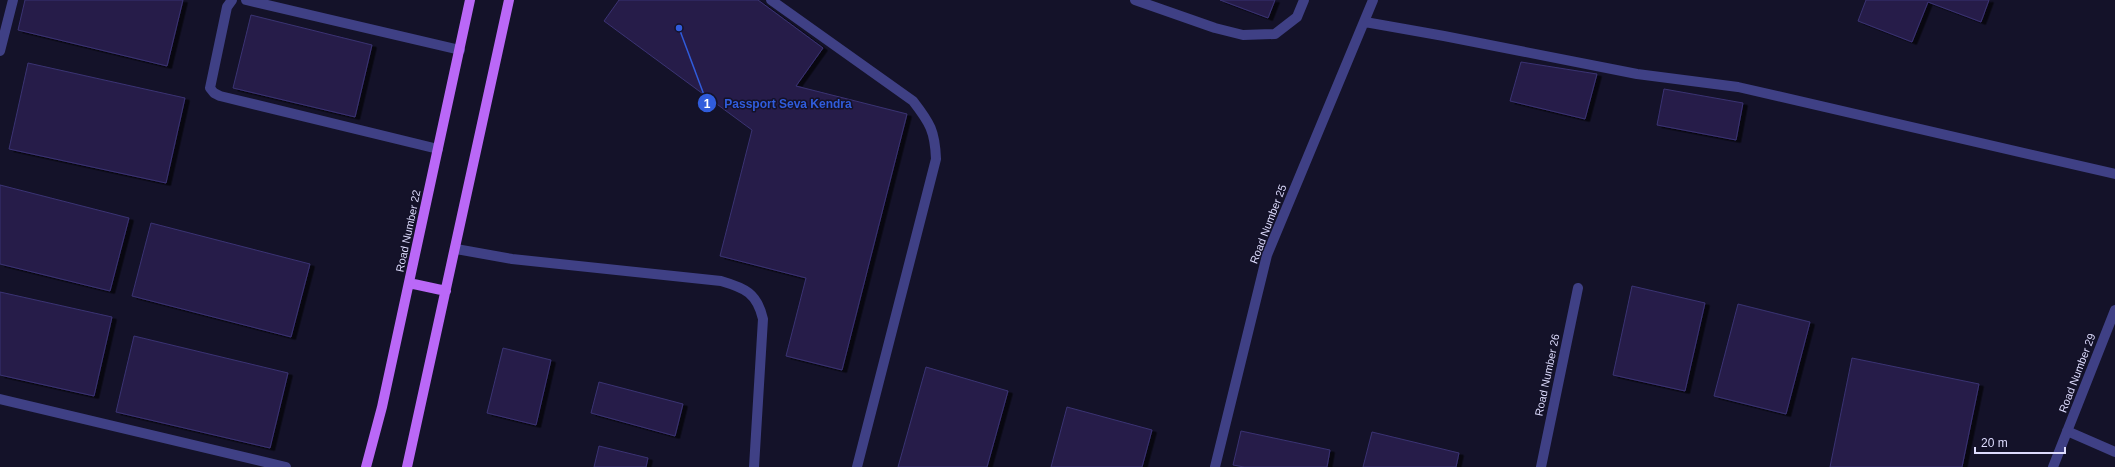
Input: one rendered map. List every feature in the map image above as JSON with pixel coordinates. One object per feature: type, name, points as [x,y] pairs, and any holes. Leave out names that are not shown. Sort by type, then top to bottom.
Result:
[{"type":"main road","name":"Road Number 22","points":[[366,467],[382,407],[470,0]]},
{"type":"main road","points":[[407,467],[456,249],[509,0]]},
{"type":"main road","points":[[409,283],[446,291]]},
{"type":"street","points":[[0,51],[12,0]]},
{"type":"street","points":[[232,0],[227,7],[210,88],[214,93],[220,96],[438,149]]},
{"type":"street","points":[[246,0],[460,50]]},
{"type":"street","points":[[771,0],[913,101],[927,119],[935,137],[936,159],[857,467]]},
{"type":"street","points":[[1135,0],[1215,28],[1243,35],[1275,34],[1297,17],[1304,0]]},
{"type":"street","name":"Road Number 25","points":[[1215,467],[1267,255],[1373,0]]},
{"type":"street","points":[[1365,22],[1637,74],[1738,87],[2115,174]]},
{"type":"street","points":[[456,249],[512,259],[721,281],[738,286],[750,293],[760,306],[763,319],[754,467]]},
{"type":"street","name":"Road Number 26","points":[[1541,467],[1578,288]]},
{"type":"street","name":"Road Number 29","points":[[2053,467],[2115,310]]},
{"type":"street","points":[[0,399],[286,467]]},
{"type":"street","points":[[2067,431],[2115,452]]},
{"type":"building","points":[[25,0],[183,0],[167,66],[18,30]]},
{"type":"building","points":[[619,0],[758,0],[823,48],[796,86],[907,114],[842,370],[786,356],[806,278],[720,256],[752,130],[604,21]]},
{"type":"building","points":[[1220,0],[1275,0],[1268,18]]},
{"type":"building","points":[[1866,0],[1989,0],[1981,22],[1928,2],[1912,42],[1858,21]]},
{"type":"building","points":[[251,15],[372,45],[355,117],[233,88]]},
{"type":"building","points":[[1521,62],[1597,74],[1585,119],[1510,101]]},
{"type":"building","points":[[28,63],[185,98],[166,183],[9,149]]},
{"type":"building","points":[[1664,89],[1743,103],[1736,140],[1657,125]]},
{"type":"building","points":[[0,185],[129,218],[110,291],[0,264]]},
{"type":"building","points":[[151,223],[310,264],[291,337],[132,296]]},
{"type":"building","points":[[1632,286],[1705,303],[1685,391],[1613,375]]},
{"type":"building","points":[[0,292],[112,317],[94,396],[0,375]]},
{"type":"building","points":[[1738,304],[1810,322],[1786,414],[1714,396]]},
{"type":"building","points":[[134,336],[288,373],[270,448],[116,412]]},
{"type":"building","points":[[503,348],[551,360],[536,425],[487,413]]},
{"type":"building","points":[[1852,358],[1979,384],[1962,467],[1830,467]]},
{"type":"building","points":[[926,367],[1008,391],[987,467],[898,467]]},
{"type":"building","points":[[599,382],[683,404],[675,436],[591,413]]},
{"type":"building","points":[[1067,407],[1152,430],[1142,467],[1051,467]]},
{"type":"building","points":[[1241,431],[1330,450],[1327,467],[1244,467],[1233,465]]},
{"type":"building","points":[[1372,432],[1459,453],[1456,467],[1363,467]]},
{"type":"building","points":[[599,446],[648,458],[646,467],[594,467]]},
{"type":"place","name":"Passport Seva Kendra","points":[[679,28]]}]
